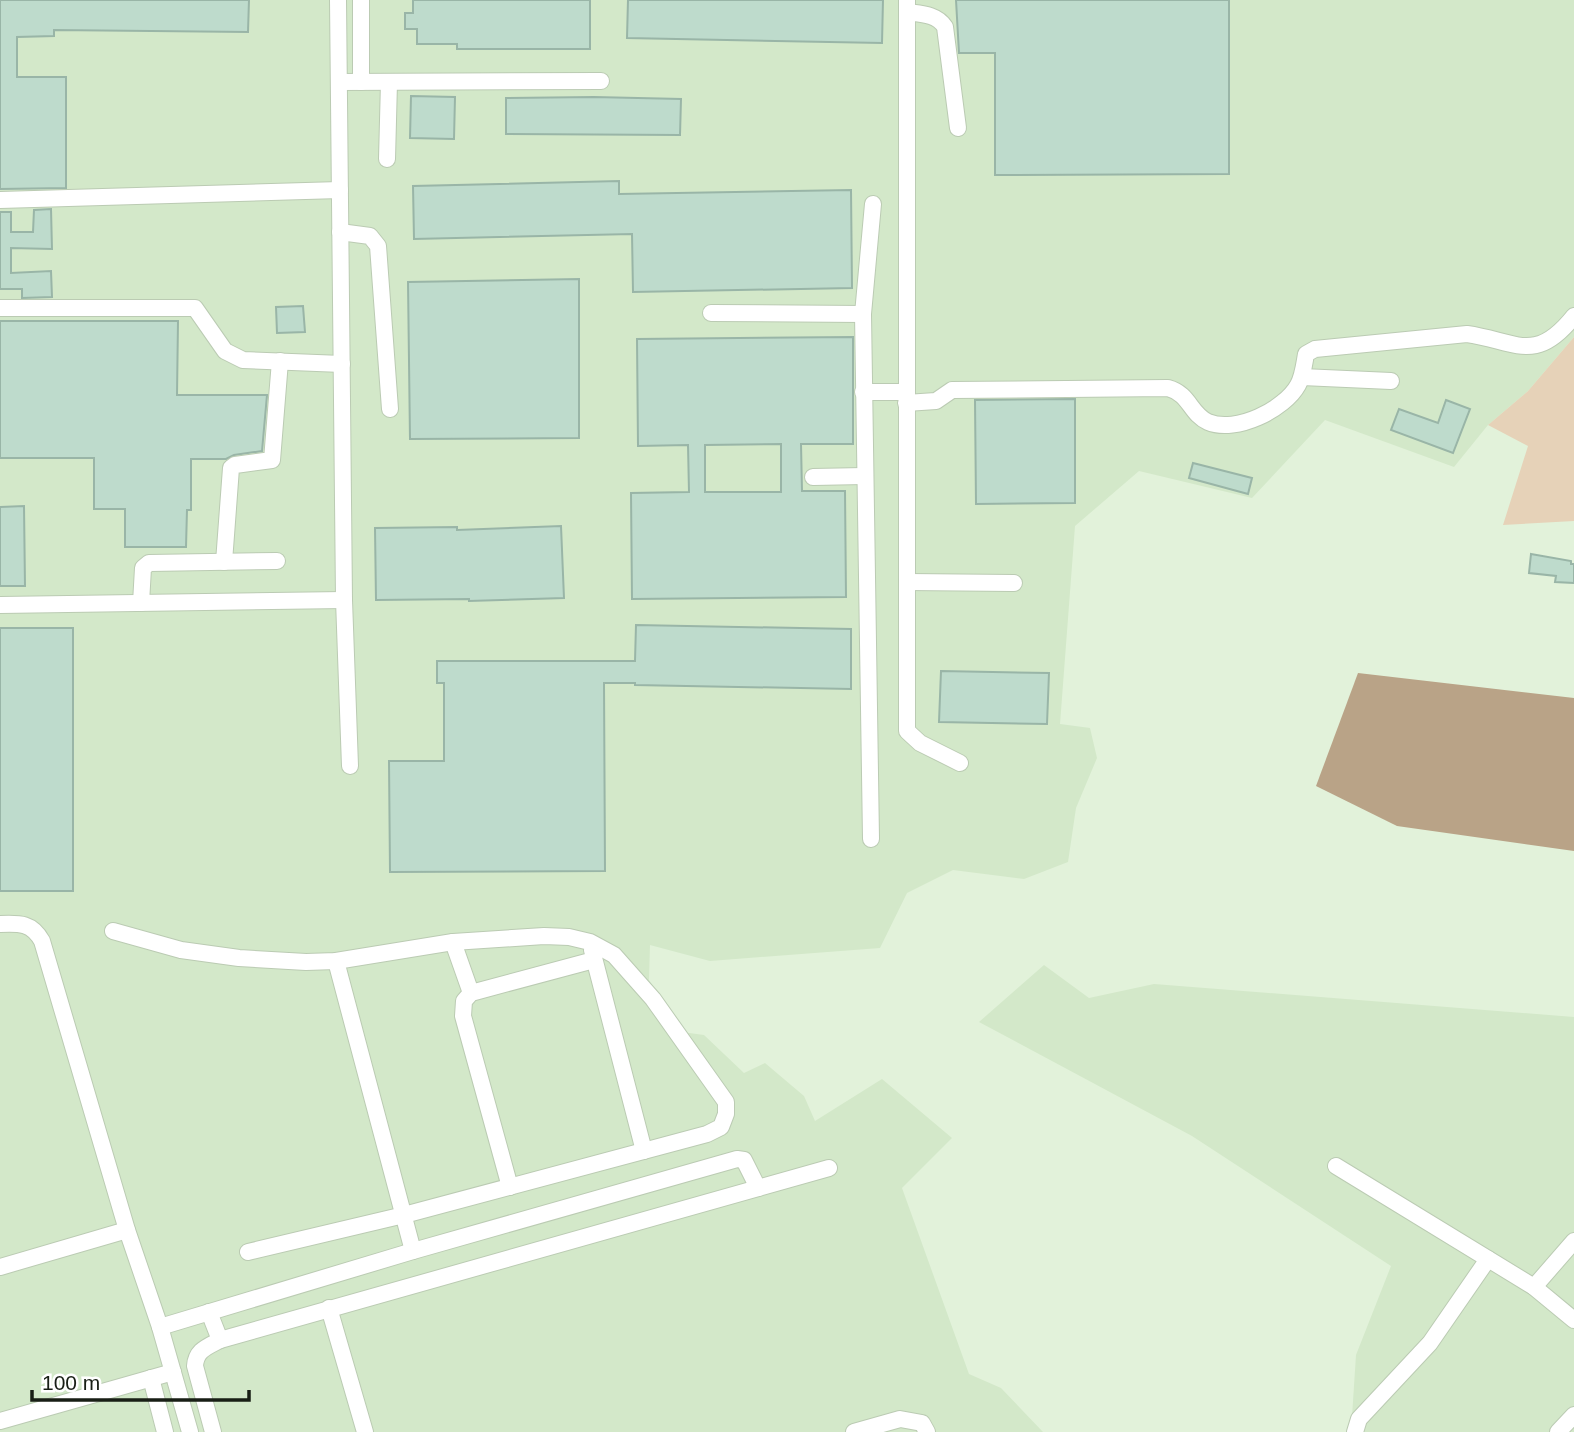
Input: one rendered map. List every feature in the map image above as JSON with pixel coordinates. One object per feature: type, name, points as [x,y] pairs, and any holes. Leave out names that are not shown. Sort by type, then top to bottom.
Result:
[{"type":"street","points":[[338,0],[344,600],[349,766]]},
{"type":"street","points":[[361,0],[361,82]]},
{"type":"street","points":[[958,128],[945,27],[941,20],[934,16],[907,6],[907,731],[920,743],[960,763]]},
{"type":"street","points":[[339,82],[601,81]]},
{"type":"street","points":[[387,159],[389,82]]},
{"type":"street","points":[[0,200],[340,190]]},
{"type":"street","points":[[871,839],[863,314],[873,204]]},
{"type":"street","points":[[341,232],[370,236],[378,246],[390,409]]},
{"type":"street","points":[[0,308],[195,308],[225,351],[243,359],[342,364]]},
{"type":"street","points":[[711,313],[863,314]]},
{"type":"street","points":[[863,392],[936,401],[952,390],[1168,388],[1184,396],[1199,416],[1209,423],[1225,424],[1253,419],[1283,404],[1297,388],[1306,354],[1315,349],[1466,334],[1511,346],[1530,348],[1551,338],[1574,316]]},
{"type":"street","points":[[224,562],[231,468],[235,465],[272,460],[280,361]]},
{"type":"street","points":[[1302,377],[1391,381]]},
{"type":"street","points":[[813,477],[864,476]]},
{"type":"street","points":[[141,603],[143,568],[149,563],[277,561]]},
{"type":"street","points":[[907,582],[1014,583]]},
{"type":"street","points":[[0,605],[344,600]]},
{"type":"street","points":[[0,924],[28,925],[37,931],[42,941],[190,1432]]},
{"type":"street","points":[[113,931],[181,950],[239,958],[306,962],[336,961],[453,942],[569,937],[590,943],[614,955],[653,999],[726,1101],[726,1114],[721,1126],[707,1134],[248,1252]]},
{"type":"street","points":[[453,942],[471,993]]},
{"type":"street","points":[[590,943],[644,1151]]},
{"type":"street","points":[[510,1186],[463,1016],[464,1001],[471,993],[594,960]]},
{"type":"street","points":[[336,961],[413,1251]]},
{"type":"street","points":[[160,1326],[737,1159],[744,1160],[758,1188]]},
{"type":"street","points":[[1336,1166],[1534,1287],[1574,1320]]},
{"type":"street","points":[[213,1432],[195,1358],[200,1350],[220,1340],[829,1168]]},
{"type":"street","points":[[0,1267],[127,1230]]},
{"type":"street","points":[[1534,1287],[1574,1241]]},
{"type":"street","points":[[1354,1432],[1359,1419],[1430,1343],[1488,1259]]},
{"type":"street","points":[[333,1276],[335,1306],[365,1432]]},
{"type":"street","points":[[209,1312],[220,1340]]},
{"type":"street","points":[[0,1421],[173,1372]]},
{"type":"street","points":[[151,1378],[165,1432]]},
{"type":"street","points":[[1558,1432],[1574,1415]]},
{"type":"street","points":[[853,1432],[900,1419],[922,1423],[928,1432]]},
{"type":"shaded area","points":[[0,0],[1574,0],[1574,337],[1528,391],[1488,425],[1454,467],[1325,420],[1252,498],[1139,471],[1075,526],[1060,724],[1090,728],[1097,758],[1076,808],[1068,862],[1024,879],[953,870],[907,893],[880,948],[710,961],[650,945],[649,980],[682,1032],[704,1035],[744,1073],[765,1063],[804,1096],[815,1121],[882,1079],[952,1138],[902,1188],[969,1374],[1001,1388],[1043,1432],[0,1432]]},
{"type":"shaded area","points":[[1574,337],[1574,521],[1503,525],[1528,446],[1488,425],[1528,391]]},
{"type":"shaded area","points":[[1358,673],[1574,698],[1574,851],[1397,826],[1316,786]]},
{"type":"shaded area","points":[[1044,965],[1089,998],[1154,984],[1574,1017],[1574,1432],[1351,1432],[1356,1355],[1391,1266],[1192,1136],[979,1022]]},
{"type":"building","points":[[0,0],[249,0],[248,32],[54,30],[54,36],[17,37],[17,77],[66,77],[66,188],[0,189]]},
{"type":"building","points":[[413,0],[590,0],[590,49],[457,49],[457,44],[417,44],[417,29],[405,29],[405,13],[413,13]]},
{"type":"building","points":[[628,0],[883,0],[882,43],[627,38]]},
{"type":"building","points":[[956,0],[1229,0],[1229,174],[995,175],[995,53],[959,53]]},
{"type":"building","points":[[411,96],[455,97],[454,139],[410,138]]},
{"type":"building","points":[[506,98],[681,99],[680,135],[506,134]]},
{"type":"building","points":[[619,181],[619,194],[851,190],[852,288],[633,292],[632,234],[414,239],[413,186]]},
{"type":"building","points":[[51,209],[52,249],[11,248],[11,273],[51,271],[52,297],[22,298],[22,289],[0,289],[0,212],[11,212],[11,232],[33,232],[34,210]]},
{"type":"building","points":[[579,279],[579,438],[410,439],[408,282]]},
{"type":"building","points":[[303,306],[305,332],[277,333],[276,307]]},
{"type":"building","points":[[0,321],[178,321],[177,395],[267,395],[262,451],[234,455],[226,459],[191,459],[191,510],[187,510],[186,547],[125,547],[125,509],[94,509],[94,458],[0,458]]},
{"type":"building","points":[[853,337],[853,444],[801,444],[802,491],[845,491],[846,597],[632,599],[631,493],[689,492],[688,445],[638,446],[637,339]],"holes":[[[781,444],[781,492],[705,492],[705,445]]]},
{"type":"building","points":[[1075,399],[1075,503],[976,504],[975,400]]},
{"type":"building","points":[[1446,400],[1470,409],[1453,453],[1391,430],[1399,409],[1438,423]]},
{"type":"building","points":[[1193,463],[1252,478],[1248,494],[1189,478]]},
{"type":"building","points":[[24,506],[25,586],[0,586],[0,507]]},
{"type":"building","points":[[561,526],[564,598],[376,600],[375,528],[457,527],[457,530]]},
{"type":"building","points":[[1531,554],[1571,561],[1571,564],[1574,564],[1574,583],[1555,582],[1556,576],[1529,573]]},
{"type":"building","points":[[636,625],[851,629],[851,689],[604,683],[605,871],[390,872],[389,761],[444,761],[444,683],[437,683],[437,661],[635,661]]},
{"type":"building","points":[[0,628],[73,628],[73,891],[0,891]]},
{"type":"building","points":[[941,671],[1049,673],[1047,724],[939,722]]}]
